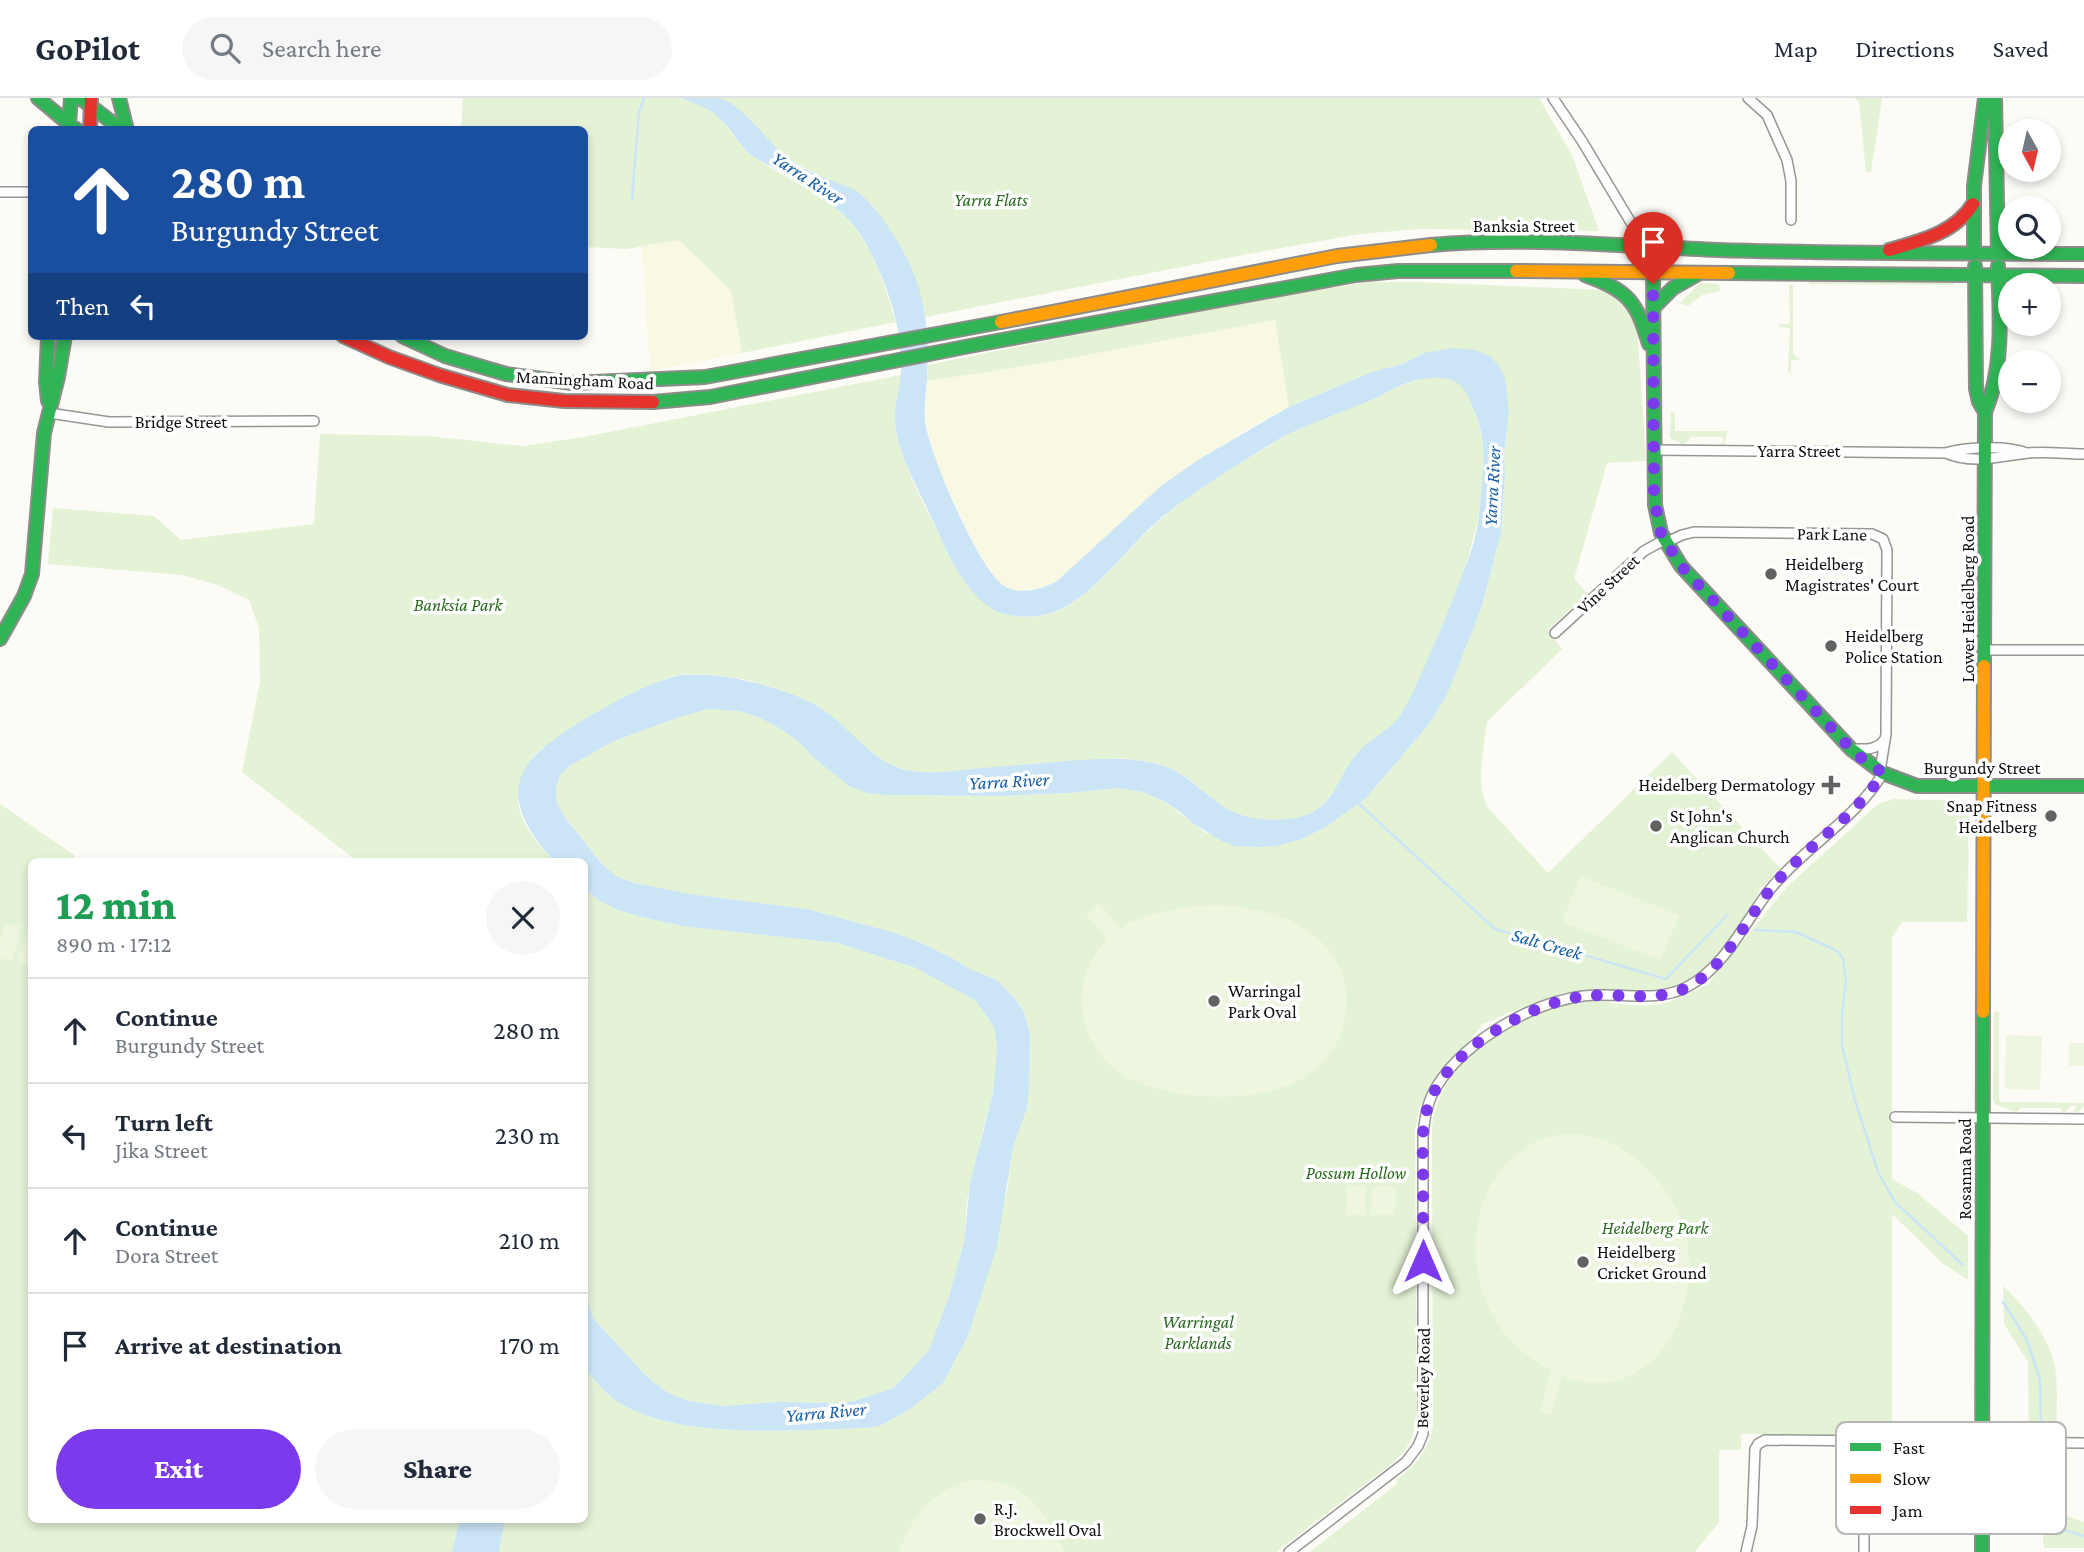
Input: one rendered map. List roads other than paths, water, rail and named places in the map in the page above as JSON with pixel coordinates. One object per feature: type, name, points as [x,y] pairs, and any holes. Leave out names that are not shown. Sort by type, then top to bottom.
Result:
[{"type":"main road","points":[[38,98],[70,126]]},
{"type":"main road","points":[[71,98],[72,126]]},
{"type":"main road","points":[[119,98],[124,126]]},
{"type":"main road","name":"Lower Heidelberg Road","points":[[1985,98],[1974,203],[1976,389],[1985,412]]},
{"type":"main road","name":"Lower Heidelberg Road","points":[[1995,98],[1998,253]]},
{"type":"main road","points":[[87,100],[120,126]]},
{"type":"main road","points":[[87,100],[90,126]]},
{"type":"main road","points":[[1884,252],[1954,225],[1966,216],[1974,203]]},
{"type":"main road","name":"Banksia Street","points":[[848,351],[1337,256],[1393,248],[1488,243],[1718,250],[1998,253]]},
{"type":"main road","points":[[1645,246],[1653,272],[1655,505],[1658,526],[1665,542]]},
{"type":"main road","name":"Banksia Street","points":[[2061,254],[2084,254]]},
{"type":"main road","name":"Manningham Road","points":[[352,340],[389,357],[508,395],[534,399],[639,403],[710,397],[975,345],[1369,274],[1433,270],[1578,272]]},
{"type":"main road","points":[[1578,272],[1998,276]]},
{"type":"main road","points":[[1578,272],[1612,285],[1630,298],[1640,316],[1654,361]]},
{"type":"main road","points":[[1654,307],[1679,284],[1702,272]]},
{"type":"main road","points":[[2061,276],[2084,276]]},
{"type":"main road","name":"Lower Heidelberg Road","points":[[1984,785],[1985,412],[1992,396],[1996,370],[1998,307]]},
{"type":"main road","points":[[48,340],[46,382],[49,413]]},
{"type":"main road","points":[[0,639],[24,596],[32,574],[44,433],[64,340]]},
{"type":"main road","points":[[389,357],[398,340]]},
{"type":"main road","name":"Manningham Road","points":[[409,340],[445,356],[506,374],[572,383],[705,377],[848,351]]},
{"type":"main road","name":"Burgundy Street","points":[[1665,542],[1687,574],[1851,748],[1882,772],[1917,786],[2084,786]]},
{"type":"main road","name":"Rosanna Road","points":[[1982,1422],[1984,785]]},
{"type":"main road","name":"Rosanna Road","points":[[1982,1534],[1982,1552]]},
{"type":"street","points":[[1553,98],[1645,246]]},
{"type":"street","points":[[1748,98],[1768,115],[1787,160],[1791,181],[1791,220]]},
{"type":"street","points":[[0,192],[28,192]]},
{"type":"street","name":"Bridge Street","points":[[49,413],[109,422],[314,421]]},
{"type":"street","name":"Yarra Street","points":[[1654,450],[1985,454],[2017,450],[2027,453],[2084,454]]},
{"type":"street","name":"Park Lane","points":[[1665,542],[1694,532],[1872,534],[1883,538],[1887,550],[1886,737],[1882,772]]},
{"type":"street","name":"Vine Street","points":[[1555,633],[1644,551],[1665,542]]},
{"type":"street","points":[[1985,650],[2084,650]]},
{"type":"street","points":[[1851,748],[1875,748],[1881,745],[1886,737]]},
{"type":"street","name":"Beverley Road","points":[[1289,1552],[1406,1462],[1423,1434],[1423,1136],[1425,1114],[1436,1088],[1454,1065],[1483,1039],[1527,1012],[1584,996],[1674,993],[1704,976],[1730,947],[1776,882],[1867,796],[1882,772]]},
{"type":"street","points":[[1895,1116],[2084,1119]]},
{"type":"street","points":[[1746,1552],[1752,1527],[1755,1449],[1758,1444],[1765,1440],[1836,1440]]},
{"type":"street","points":[[2066,1443],[2084,1443]]},
{"type":"street","points":[[1864,1534],[1864,1552]]},
{"type":"water","name":"Yarra River","points":[[681,98],[718,98],[727,101],[797,165],[861,194],[900,245],[916,278],[926,321],[928,350],[925,415],[930,442],[947,488],[971,539],[995,578],[1006,587],[1019,591],[1032,590],[1057,581],[1161,486],[1201,458],[1289,407],[1372,372],[1403,364],[1424,353],[1454,348],[1475,350],[1490,356],[1505,378],[1509,411],[1504,455],[1501,533],[1481,609],[1447,695],[1429,724],[1366,798],[1326,827],[1302,839],[1277,846],[1235,846],[1194,824],[1164,801],[1142,792],[1118,788],[1000,796],[867,793],[849,786],[781,729],[739,711],[708,709],[677,718],[614,741],[571,765],[560,775],[556,788],[557,803],[563,815],[601,863],[616,876],[634,883],[690,894],[807,909],[896,933],[997,980],[1024,1012],[1030,1034],[1027,1108],[1013,1148],[997,1246],[968,1336],[943,1383],[909,1410],[879,1426],[866,1428],[775,1431],[709,1428],[677,1424],[623,1405],[607,1393],[588,1372],[588,1302],[593,1318],[649,1379],[670,1394],[689,1401],[723,1406],[777,1402],[840,1403],[894,1388],[929,1350],[949,1296],[964,1242],[970,1183],[993,1093],[997,1047],[994,1027],[976,1001],[916,968],[838,943],[683,926],[618,910],[600,901],[588,891],[588,858],[551,858],[532,834],[520,805],[518,791],[521,776],[529,762],[543,748],[610,704],[669,678],[699,674],[736,678],[809,701],[833,717],[872,753],[907,770],[940,772],[1089,760],[1135,760],[1168,767],[1224,807],[1239,814],[1271,820],[1303,816],[1324,803],[1351,761],[1370,741],[1396,721],[1412,694],[1445,620],[1473,545],[1480,508],[1483,444],[1469,398],[1456,382],[1440,378],[1406,383],[1289,434],[1216,479],[1162,517],[1092,588],[1058,611],[1017,616],[996,611],[977,597],[957,570],[903,455],[895,421],[901,375],[896,319],[886,287],[865,242],[837,209],[751,155],[726,124],[699,105]]},
{"type":"water","points":[[459,1523],[504,1523],[499,1552],[452,1552]]},
{"type":"waterway","points":[[632,199],[639,112],[644,98]]},
{"type":"waterway","name":"Salt Creek","points":[[1357,802],[1495,929],[1666,979],[1728,914]]},
{"type":"waterway","name":"Salt Creek","points":[[1755,930],[1796,932],[1838,952],[1843,959],[1846,981],[1842,1045],[1854,1097],[1878,1172],[1895,1202],[1963,1265]]},
{"type":"waterway","name":"Salt Creek","points":[[2003,1302],[2027,1340],[2040,1380],[2041,1422]]},
{"type":"waterway","name":"Salt Creek","points":[[2066,1531],[2084,1536]]},
{"type":"place","name":"Heidelberg Magistrates' Court","points":[[1771,574]]},
{"type":"place","name":"Heidelberg Police Station","points":[[1831,646]]},
{"type":"place","name":"Heidelberg Dermatology","points":[[1831,785]]},
{"type":"place","name":"Snap Fitness Heidelberg","points":[[2051,816]]},
{"type":"place","name":"St John's Anglican Church","points":[[1656,826]]},
{"type":"place","name":"Warringal Park Oval","points":[[1214,1001]]},
{"type":"place","name":"Heidelberg Cricket Ground","points":[[1583,1262]]},
{"type":"place","name":"R.J. Brockwell Oval","points":[[980,1519]]},
{"type":"park label","name":"Yarra Flats","points":[[991,200]]},
{"type":"park label","name":"Banksia Park","points":[[458,605]]},
{"type":"park label","name":"Possum Hollow","points":[[1356,1173]]},
{"type":"park label","name":"Heidelberg Park","points":[[1655,1228]]},
{"type":"park label","name":"Warringal Parklands","points":[[1198,1332]]}]
